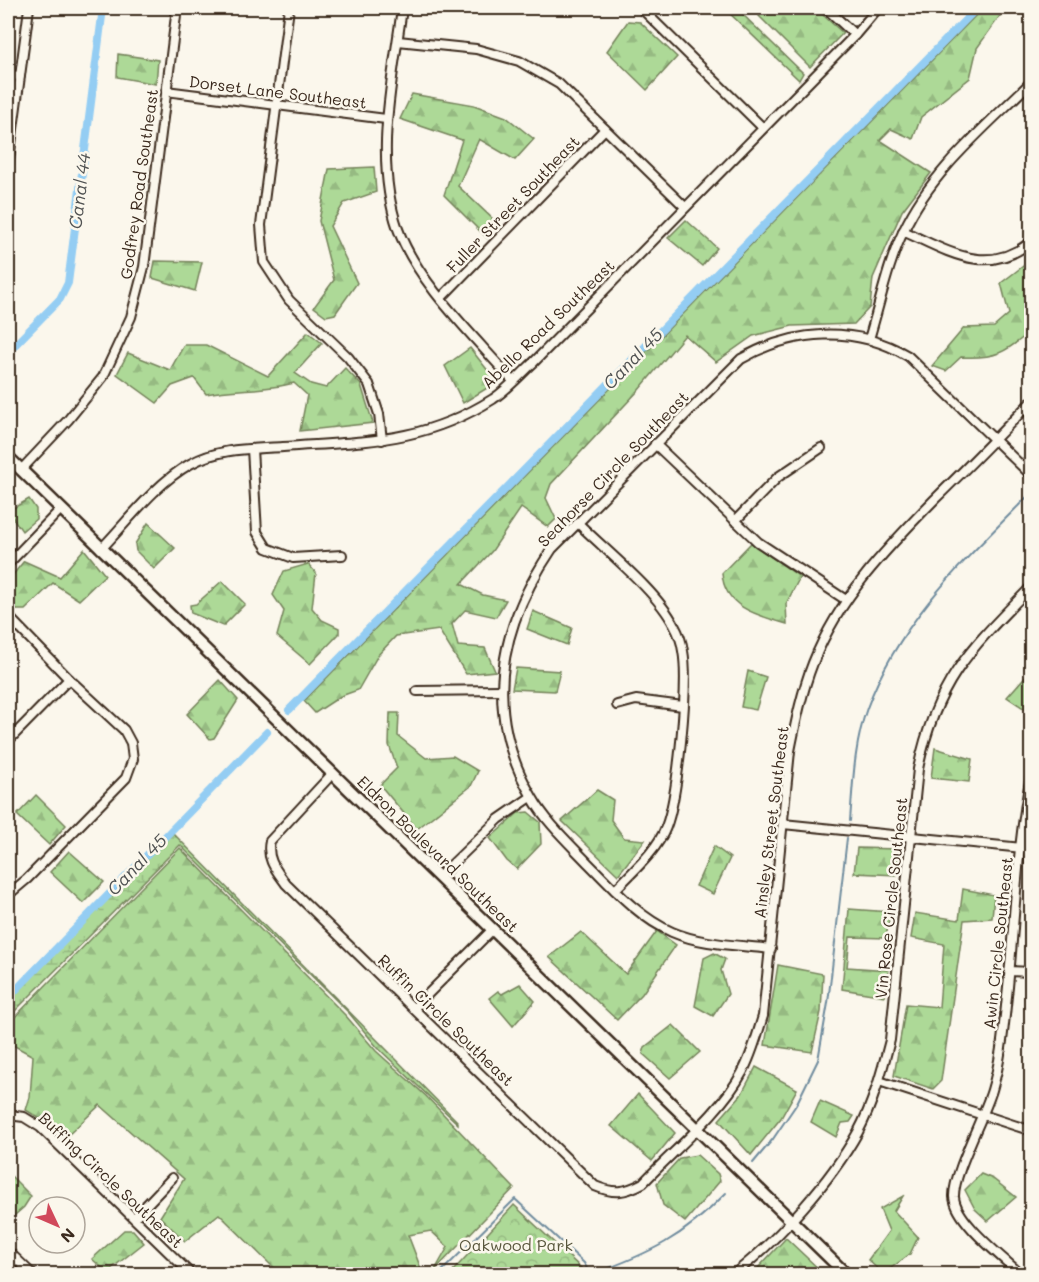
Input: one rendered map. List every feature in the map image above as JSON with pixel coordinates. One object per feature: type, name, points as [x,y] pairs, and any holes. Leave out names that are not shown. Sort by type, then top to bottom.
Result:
[{"type":"street","points":[[8,167],[29,8]]},
{"type":"street","name":"Godfrey Road Southeast","points":[[21,470],[68,420],[103,376],[131,317],[144,267],[177,8]]},
{"type":"street","points":[[289,8],[261,225],[264,262],[289,300],[348,357],[369,384],[379,414],[382,440]]},
{"type":"street","points":[[402,8],[386,119],[386,177],[398,229],[420,271],[513,381]]},
{"type":"street","points":[[640,8],[762,127]]},
{"type":"street","points":[[826,8],[855,35]]},
{"type":"street","name":"Abello Road Southeast","points":[[101,549],[169,477],[192,463],[219,452],[382,440],[420,434],[458,419],[495,398],[855,35],[878,8]]},
{"type":"street","points":[[398,40],[476,49],[519,61],[559,84],[685,207]]},
{"type":"street","points":[[8,75],[20,76]]},
{"type":"street","points":[[869,339],[903,231],[918,204],[941,174],[1032,81]]},
{"type":"street","name":"Dorset Lane Southeast","points":[[166,91],[386,119]]},
{"type":"street","name":"Fuller Street Southeast","points":[[441,298],[605,129]]},
{"type":"street","points":[[903,231],[956,255],[977,260],[997,260],[1016,253],[1032,241]]},
{"type":"street","name":"Seahorse Circle Southeast","points":[[771,949],[706,941],[674,933],[651,920],[615,890],[551,824],[531,797],[509,742],[501,690],[509,632],[518,605],[532,578],[552,549],[721,376],[741,359],[765,345],[804,334],[831,334],[869,339],[891,346],[908,356],[1032,476]]},
{"type":"street","name":"Ainsley Street Southeast","points":[[696,1127],[722,1102],[742,1074],[763,1016],[790,751],[798,710],[813,663],[846,600],[885,550],[1032,401]]},
{"type":"street","points":[[655,444],[758,542],[846,600]]},
{"type":"street","points":[[252,448],[257,532],[267,548],[293,558],[342,555]]},
{"type":"street","points":[[735,521],[778,477],[821,448]]},
{"type":"street","name":"Eldron Boulevard Southeast","points":[[8,457],[846,1275]]},
{"type":"street","points":[[8,564],[60,509]]},
{"type":"street","points":[[578,523],[660,604],[674,625],[683,650],[683,706],[673,802],[666,828],[648,855],[615,890]]},
{"type":"street","name":"Vin Rose Circle Southeast","points":[[734,1275],[789,1220],[834,1169],[858,1131],[879,1081],[890,1040],[918,769],[924,736],[939,699],[958,665],[1032,586]]},
{"type":"street","points":[[8,616],[69,679],[124,730],[131,743],[133,759],[126,778],[27,879],[8,895]]},
{"type":"street","points":[[8,741],[69,679]]},
{"type":"street","points":[[417,691],[501,690]]},
{"type":"street","points":[[616,705],[636,700],[683,706]]},
{"type":"street","name":"Awin Circle Southeast","points":[[1017,1272],[967,1223],[958,1211],[954,1198],[955,1182],[984,1116],[1002,1045],[1021,848],[1032,771]]},
{"type":"street","name":"Ruffin Circle Southeast","points":[[333,773],[270,841],[268,853],[274,867],[286,884],[595,1185],[611,1193],[627,1191],[643,1183],[696,1127]]},
{"type":"street","points":[[438,877],[499,819],[531,797]]},
{"type":"street","points":[[783,824],[1032,849]]},
{"type":"street","points":[[414,1008],[493,928]]},
{"type":"street","points":[[1009,971],[1032,972]]},
{"type":"street","points":[[879,1081],[1032,1131]]},
{"type":"street","name":"Buffing Circle Southeast","points":[[8,1115],[24,1117],[40,1126],[191,1275]]},
{"type":"street","points":[[134,1218],[172,1178]]},
{"type":"street","points":[[8,1251],[32,1275]]},
{"type":"green space","points":[[724,8],[736,8],[803,73],[799,80]]},
{"type":"green space","points":[[767,8],[815,8],[843,33],[810,67],[759,16]]},
{"type":"green space","points":[[983,8],[1010,8],[1002,13],[977,48],[970,78],[921,117],[913,139],[891,129],[880,140],[931,173],[902,211],[873,278],[870,307],[854,324],[792,326],[753,336],[716,362],[685,335],[638,391],[551,484],[546,498],[556,519],[548,527],[521,508],[492,551],[461,584],[483,595],[506,600],[496,617],[465,610],[452,624],[458,646],[485,648],[495,671],[466,674],[439,630],[396,636],[378,655],[358,690],[341,696],[315,713],[304,701]]},
{"type":"green space","points":[[628,21],[640,22],[677,57],[647,90],[607,51]]},
{"type":"green space","points":[[118,54],[158,60],[156,84],[117,77]]},
{"type":"green space","points":[[412,94],[474,105],[506,117],[534,139],[515,160],[479,139],[458,186],[496,222],[487,238],[444,195],[462,140],[400,119]]},
{"type":"green space","points":[[374,167],[376,192],[344,203],[330,226],[357,283],[335,314],[326,316],[314,307],[334,280],[319,221],[329,169]]},
{"type":"green space","points":[[686,220],[717,248],[702,266],[668,238]]},
{"type":"green space","points":[[1031,260],[1031,331],[1014,345],[999,353],[983,357],[961,357],[946,371],[932,366],[964,328],[994,327],[1009,314],[1001,283]]},
{"type":"green space","points":[[155,261],[202,262],[195,291],[152,278]]},
{"type":"green space","points":[[308,332],[322,343],[295,373],[311,384],[326,388],[345,368],[361,385],[373,423],[300,431],[307,395],[294,383],[206,394],[194,378],[172,386],[157,403],[117,374],[128,353],[170,370],[184,345],[206,345],[268,376]]},
{"type":"green space","points":[[470,348],[497,382],[463,403],[445,366]]},
{"type":"green space","points":[[29,499],[36,509],[36,519],[22,531],[8,511]]},
{"type":"green space","points":[[148,523],[175,548],[154,569],[136,551],[135,544]]},
{"type":"green space","points":[[751,543],[800,577],[786,604],[787,624],[745,609],[729,595],[724,585],[722,573]]},
{"type":"green space","points":[[84,549],[105,575],[79,600],[53,583],[25,610],[16,610],[8,601],[8,581],[24,561],[60,577]]},
{"type":"green space","points":[[308,564],[316,573],[312,608],[322,620],[339,628],[339,634],[310,664],[277,636],[284,611],[273,595],[284,571]]},
{"type":"green space","points":[[222,581],[245,604],[223,626],[191,613],[190,605],[196,604]]},
{"type":"green space","points":[[533,611],[572,628],[567,645],[527,629]]},
{"type":"green space","points":[[516,668],[560,671],[555,691],[512,689]]},
{"type":"green space","points":[[1031,670],[1031,713],[1007,697]]},
{"type":"green space","points":[[748,671],[766,677],[756,710],[741,707]]},
{"type":"green space","points":[[220,680],[238,700],[214,738],[210,739],[187,714]]},
{"type":"green space","points":[[390,713],[399,713],[398,736],[426,758],[453,756],[478,771],[471,786],[417,829],[380,785],[397,768],[389,745]]},
{"type":"green space","points":[[935,748],[972,759],[969,782],[931,778]]},
{"type":"green space","points":[[597,790],[613,800],[611,820],[624,838],[645,840],[618,875],[562,821]]},
{"type":"green space","points":[[36,795],[66,825],[49,845],[17,815]]},
{"type":"green space","points":[[528,812],[540,822],[541,844],[517,869],[507,861],[490,838],[518,813]]},
{"type":"green space","points":[[172,832],[458,1124],[378,1048],[349,1013],[180,845],[8,1018],[8,994]]},
{"type":"green space","points":[[714,846],[730,858],[713,894],[696,886]]},
{"type":"green space","points":[[180,848],[346,1016],[376,1051],[426,1096],[514,1188],[435,1270],[448,1247],[431,1231],[408,1235],[423,1274],[280,1274],[219,1214],[185,1241],[160,1217],[184,1179],[100,1105],[67,1136],[26,1110],[30,1097],[33,1056],[13,1045],[8,1056],[8,1024]]},
{"type":"green space","points":[[857,848],[899,849],[897,875],[854,873]]},
{"type":"green space","points":[[69,851],[104,882],[83,903],[50,872]]},
{"type":"green space","points":[[963,889],[994,895],[992,918],[964,920],[941,1081],[933,1089],[894,1076],[906,1004],[939,1007],[944,944],[911,938],[915,913],[959,920]]},
{"type":"green space","points":[[849,909],[890,912],[886,938],[850,937],[847,967],[889,970],[884,996],[842,989]]},
{"type":"green space","points":[[657,931],[676,945],[642,994],[617,1020],[549,957],[581,932],[626,974]]},
{"type":"green space","points":[[714,953],[725,959],[721,970],[728,994],[713,1016],[695,1006],[704,958]]},
{"type":"green space","points":[[778,965],[823,974],[821,1012],[812,1052],[765,1045]]},
{"type":"green space","points":[[520,984],[535,1001],[513,1026],[489,998],[498,991],[502,994]]},
{"type":"green space","points":[[673,1025],[700,1052],[670,1078],[643,1054],[645,1047]]},
{"type":"green space","points":[[756,1067],[797,1089],[781,1118],[751,1155],[719,1120],[741,1095]]},
{"type":"green space","points":[[638,1094],[675,1133],[652,1161],[611,1126]]},
{"type":"green space","points":[[820,1101],[854,1116],[850,1122],[842,1123],[836,1137],[811,1122]]},
{"type":"green space","points":[[697,1155],[718,1174],[720,1181],[685,1222],[663,1205],[657,1183],[680,1158]]},
{"type":"green space","points":[[981,1174],[993,1179],[1016,1197],[988,1221],[975,1209],[965,1190]]},
{"type":"green space","points":[[10,1175],[30,1195],[27,1195],[24,1207],[8,1221],[8,1177]]},
{"type":"green space","points":[[903,1196],[894,1211],[918,1237],[910,1254],[883,1274],[868,1260],[889,1231],[880,1209]]},
{"type":"green space","name":"Oakwood Park","points":[[514,1205],[582,1269],[583,1274],[450,1274]]},
{"type":"green space","points":[[124,1230],[133,1230],[144,1243],[107,1272],[92,1259]]},
{"type":"green space","points":[[786,1238],[824,1274],[765,1274],[758,1268]]},
{"type":"waterway","name":"Canal 44","points":[[8,352],[60,299],[68,283],[103,8]]},
{"type":"waterway","name":"Canal 45","points":[[289,710],[977,8]]},
{"type":"waterway","points":[[850,821],[859,736],[867,708],[881,676],[898,646],[938,591],[1032,492]]},
{"type":"waterway","name":"Canal 45","points":[[8,998],[267,732]]},
{"type":"waterway","points":[[753,1163],[796,1105],[818,1060],[828,1003],[847,838]]},
{"type":"waterway","points":[[593,1274],[649,1251],[680,1233],[726,1193]]},
{"type":"waterway","points":[[439,1274],[515,1199],[584,1263],[590,1274]]}]
